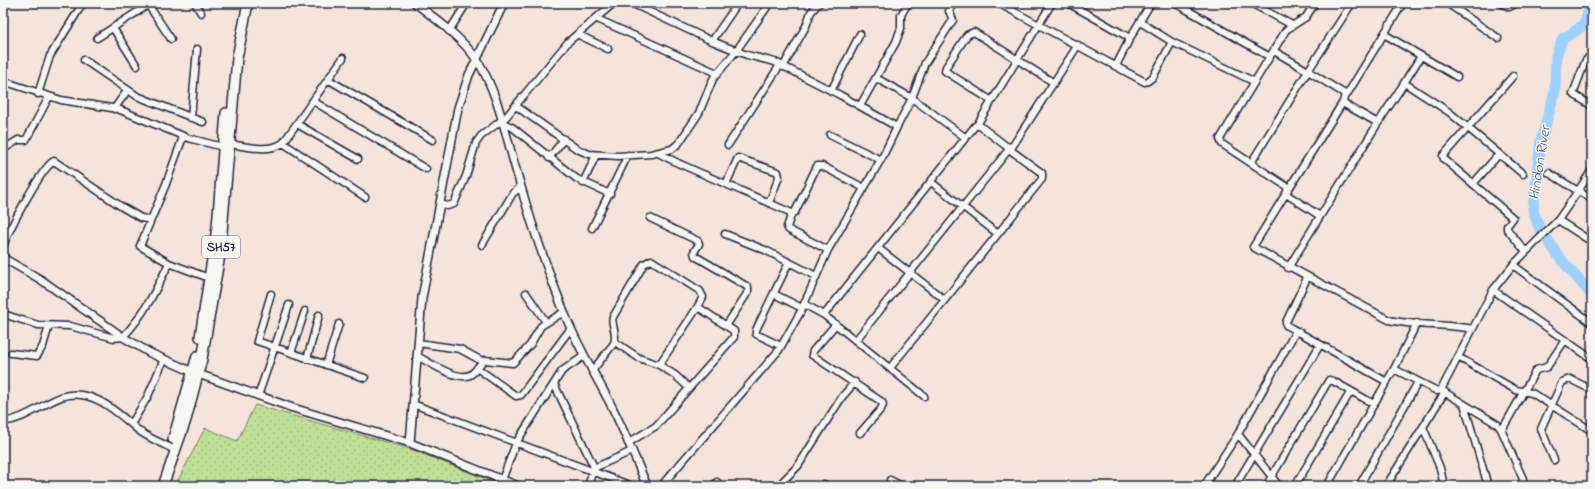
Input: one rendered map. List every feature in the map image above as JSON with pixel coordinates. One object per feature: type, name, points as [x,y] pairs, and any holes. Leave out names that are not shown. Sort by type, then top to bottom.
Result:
[{"type":"main road","name":"SH57","points":[[163,486],[175,453],[196,373],[220,255],[232,58],[242,3]]},
{"type":"main road","name":"SH57","points":[[157,486],[196,373],[227,147],[237,58],[248,3]]},
{"type":"street","points":[[38,94],[50,56],[83,3]]},
{"type":"street","points":[[195,3],[201,13]]},
{"type":"street","points":[[415,3],[449,31],[477,59],[487,79],[503,122],[521,187],[564,312],[584,356],[610,403],[647,486]]},
{"type":"street","points":[[449,31],[467,3]]},
{"type":"street","points":[[410,443],[422,298],[458,108],[477,59],[504,3]]},
{"type":"street","points":[[440,204],[448,206],[454,204],[464,182],[476,143],[490,129],[503,122],[539,76],[577,34],[614,3]]},
{"type":"street","points":[[631,3],[712,41],[736,51],[782,66],[860,106],[897,127]]},
{"type":"street","points":[[712,41],[738,3]]},
{"type":"street","points":[[516,106],[577,149],[596,155],[628,156],[658,152],[672,148],[679,143],[699,113],[717,73],[736,51],[770,3]]},
{"type":"street","points":[[728,145],[782,66],[806,26],[811,12],[819,3]]},
{"type":"street","points":[[860,106],[896,42],[901,28],[901,15],[908,3]]},
{"type":"street","points":[[661,486],[781,346],[803,306],[828,250],[895,134],[912,98],[925,63],[953,20],[949,11],[954,3]]},
{"type":"street","points":[[998,3],[1145,82],[1148,81],[1172,42]]},
{"type":"street","points":[[824,315],[977,125],[1018,61],[1052,3]]},
{"type":"street","points":[[1068,3],[1077,5],[1130,38]]},
{"type":"street","points":[[1116,66],[1130,38],[1151,3]]},
{"type":"street","points":[[1175,3],[1272,54],[1308,71],[1344,92],[1346,96]]},
{"type":"street","points":[[1251,3],[1292,25]]},
{"type":"street","points":[[1316,3],[1306,17],[1286,30],[1220,139],[1222,144],[1251,163],[1320,216]]},
{"type":"street","points":[[1251,163],[1352,3]]},
{"type":"street","points":[[1403,3],[1253,248],[1288,268],[1389,320],[1400,323],[1455,326],[1473,329]]},
{"type":"street","points":[[1447,3],[1498,38]]},
{"type":"street","points":[[1502,3],[1509,7],[1517,3]]},
{"type":"street","points":[[97,38],[149,4],[171,39]]},
{"type":"street","points":[[595,18],[717,73]]},
{"type":"street","points":[[1140,22],[1172,42],[1255,82]]},
{"type":"street","points":[[113,28],[136,66]]},
{"type":"street","points":[[992,101],[945,71],[966,35],[970,32],[974,32],[1054,83]]},
{"type":"street","points":[[577,34],[608,49]]},
{"type":"street","points":[[831,91],[860,34]]},
{"type":"street","points":[[1384,34],[1457,77]]},
{"type":"street","points":[[856,340],[911,274],[1010,148],[1078,45]]},
{"type":"street","points":[[191,118],[197,49]]},
{"type":"street","points":[[1592,51],[1590,59],[1573,94],[1592,106]]},
{"type":"street","points":[[1288,268],[1420,56]]},
{"type":"street","points":[[3,82],[49,97],[114,109],[141,118],[183,137],[227,147],[261,148],[279,146],[283,143],[329,80],[343,58]]},
{"type":"street","points":[[84,60],[100,69],[127,91],[202,122]]},
{"type":"street","points":[[1513,76],[1444,156],[1444,159],[1513,218],[1507,226],[1507,229],[1526,252]]},
{"type":"street","points":[[876,78],[912,98],[966,138]]},
{"type":"street","points":[[329,80],[433,140]]},
{"type":"street","points":[[1404,83],[1449,112],[1523,174]]},
{"type":"street","points":[[114,109],[127,91]]},
{"type":"street","points":[[3,147],[8,147],[18,140],[26,140],[49,97]]},
{"type":"street","points":[[313,101],[426,169]]},
{"type":"street","points":[[1343,102],[1378,123]]},
{"type":"street","points":[[503,122],[512,127],[549,158],[583,183],[610,194]]},
{"type":"street","points":[[297,124],[358,159]]},
{"type":"street","points":[[890,368],[998,234],[1042,176],[1042,173],[977,125]]},
{"type":"street","points":[[830,135],[881,160]]},
{"type":"street","points":[[183,137],[166,184],[140,246],[169,263],[209,278]]},
{"type":"street","points":[[549,158],[564,139]]},
{"type":"street","points":[[283,143],[365,197]]},
{"type":"street","points":[[658,152],[792,213]]},
{"type":"street","points":[[1473,184],[1499,154]]},
{"type":"street","points":[[583,183],[596,155]]},
{"type":"street","points":[[592,228],[628,156]]},
{"type":"street","points":[[726,184],[738,158],[778,172],[779,177],[769,203]]},
{"type":"street","points":[[3,247],[15,218],[45,170],[54,161],[122,207],[141,218],[151,220]]},
{"type":"street","points":[[828,250],[788,230],[787,227],[792,213],[795,212],[817,166],[822,166],[864,188]]},
{"type":"street","points":[[1386,486],[1423,427],[1443,391],[1493,290],[1526,252],[1558,220],[1592,170]]},
{"type":"street","points":[[1549,173],[1592,199]]},
{"type":"street","points":[[931,182],[998,234]]},
{"type":"street","points":[[482,245],[513,193],[521,187]]},
{"type":"street","points":[[650,218],[698,240],[699,244],[694,252],[695,256],[748,287],[748,292],[726,326]]},
{"type":"street","points":[[1558,220],[1592,242]]},
{"type":"street","points":[[726,234],[765,250],[816,276]]},
{"type":"street","points":[[878,248],[945,300]]},
{"type":"street","points":[[3,258],[40,279],[123,337],[164,359],[196,373],[258,396],[410,443],[518,486]]},
{"type":"street","points":[[592,371],[614,343],[617,336],[612,320],[613,317],[644,264],[651,260],[700,291],[703,297],[659,365]]},
{"type":"street","points":[[781,346],[756,332],[789,262]]},
{"type":"street","points":[[3,314],[38,325],[70,326],[114,338],[123,337],[133,327],[150,303],[169,263]]},
{"type":"street","points":[[1514,265],[1592,323]]},
{"type":"street","points":[[1307,278],[1286,322],[1288,327],[1387,382]]},
{"type":"street","points":[[1493,290],[1592,359]]},
{"type":"street","points":[[526,293],[546,322]]},
{"type":"street","points":[[271,294],[256,339],[259,342],[365,378]]},
{"type":"street","points":[[774,294],[824,315],[924,396]]},
{"type":"street","points":[[258,396],[289,305]]},
{"type":"street","points":[[628,443],[656,426],[734,337],[734,331],[701,309],[697,308]]},
{"type":"street","points":[[290,353],[305,310]]},
{"type":"street","points":[[418,343],[460,350],[482,361],[491,359],[511,363],[516,362],[530,345],[537,330],[546,322],[564,312]]},
{"type":"street","points":[[307,359],[319,315]]},
{"type":"street","points":[[1327,486],[1387,382],[1417,323]]},
{"type":"street","points":[[326,365],[339,324]]},
{"type":"street","points":[[836,324],[813,351],[812,355],[876,396],[883,405],[860,433]]},
{"type":"street","points":[[11,353],[37,356],[43,346],[49,326]]},
{"type":"street","points":[[477,368],[516,396],[521,395],[571,328]]},
{"type":"street","points":[[1204,486],[1238,434],[1296,331]]},
{"type":"street","points":[[1502,430],[1536,370],[1540,368],[1545,369],[1547,367],[1565,340]]},
{"type":"street","points":[[614,343],[619,344],[639,358],[659,365],[675,375],[689,388]]},
{"type":"street","points":[[1235,486],[1320,345]]},
{"type":"street","points":[[417,356],[452,374],[459,375],[470,374],[482,361]]},
{"type":"street","points":[[502,480],[516,443],[562,371],[584,356]]},
{"type":"street","points":[[1458,358],[1516,390],[1530,392],[1592,431]]},
{"type":"street","points":[[132,423],[148,396],[164,359]]},
{"type":"street","points":[[1394,369],[1437,392],[1443,391],[1497,424],[1502,430],[1523,479],[1522,486]]},
{"type":"street","points":[[1554,460],[1541,429],[1562,382],[1565,379],[1570,379],[1592,390]]},
{"type":"street","points":[[1266,486],[1329,380],[1334,381],[1374,404]]},
{"type":"street","points":[[778,486],[798,466],[842,397],[855,382]]},
{"type":"street","points":[[1360,486],[1418,382]]},
{"type":"street","points":[[554,384],[594,470]]},
{"type":"street","points":[[1295,486],[1351,391]]},
{"type":"street","points":[[3,422],[17,420],[62,396],[73,395],[94,398],[132,423],[138,430],[171,448]]},
{"type":"street","points":[[413,404],[516,443],[594,470],[632,486]]},
{"type":"street","points":[[1464,404],[1488,486]]},
{"type":"street","points":[[1423,427],[1440,468],[1444,486]]},
{"type":"street","points":[[1238,434],[1279,486]]},
{"type":"street","points":[[588,486],[594,470],[632,452]]},
{"type":"street","points":[[890,480],[902,486]]},
{"type":"green space","points":[[255,405],[413,450],[503,486],[175,486],[205,428],[237,441]]},
{"type":"waterway","name":"Hindon River","points":[[1589,3],[1589,10],[1585,21],[1579,29],[1563,38],[1556,56],[1555,91],[1541,141],[1533,210],[1539,227],[1559,257],[1592,295]]}]
